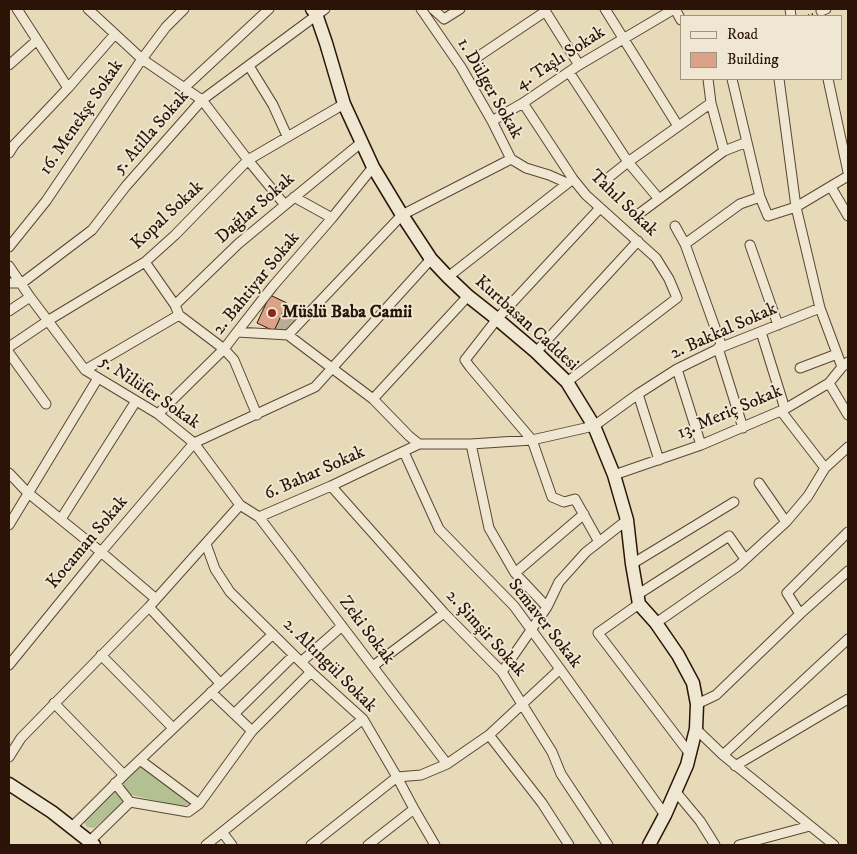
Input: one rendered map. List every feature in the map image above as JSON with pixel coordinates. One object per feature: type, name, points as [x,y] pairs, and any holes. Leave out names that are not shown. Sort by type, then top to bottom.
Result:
[{"type":"main road","name":"Kurtbasan Caddesi","points":[[318,11],[344,104],[373,167],[431,259],[468,296],[497,318],[567,382],[594,426],[614,475],[627,520],[638,600]]},
{"type":"main road","points":[[638,600],[678,655],[693,684],[697,704],[696,729],[690,754],[676,792],[654,841]]},
{"type":"main road","points":[[9,784],[52,812],[92,843]]},
{"type":"street","points":[[17,9],[68,88]]},
{"type":"street","points":[[89,9],[142,59],[202,100],[285,205]]},
{"type":"street","name":"16. Menekşe Sokak","points":[[9,247],[46,201],[142,59],[166,27],[184,9]]},
{"type":"street","points":[[184,88],[269,9]]},
{"type":"street","name":"1. Dülger Sokak","points":[[288,335],[402,215],[511,158],[461,67],[421,9]]},
{"type":"street","points":[[434,9],[444,20],[460,9]]},
{"type":"street","points":[[605,9],[678,126]]},
{"type":"street","name":"4. Taşlı Sokak","points":[[492,121],[524,103],[579,65],[664,12],[674,9]]},
{"type":"street","points":[[476,58],[545,10],[579,65]]},
{"type":"street","name":"5. Atilla Sokak","points":[[22,283],[92,230],[126,186],[202,100],[249,66],[318,11]]},
{"type":"street","points":[[9,153],[14,145],[68,88],[115,34]]},
{"type":"street","points":[[9,65],[36,41]]},
{"type":"street","points":[[249,66],[273,105],[287,136]]},
{"type":"street","points":[[569,72],[628,162],[659,199]]},
{"type":"street","points":[[708,80],[711,103],[724,151]]},
{"type":"street","points":[[732,80],[760,197],[768,216],[796,207],[848,176]]},
{"type":"street","points":[[780,80],[796,207],[820,308],[837,354],[845,364]]},
{"type":"street","points":[[828,80],[848,172]]},
{"type":"street","name":"Tahıl Sokak","points":[[524,103],[570,181],[656,258],[669,279],[677,298],[567,382]]},
{"type":"street","points":[[603,182],[711,103]]},
{"type":"street","name":"Kopal Sokak","points":[[9,346],[145,262],[175,235],[248,160],[344,104]]},
{"type":"street","name":"Dağlar Sokak","points":[[175,304],[238,244],[362,142]]},
{"type":"street","points":[[636,216],[724,151],[747,142]]},
{"type":"street","points":[[511,158],[526,168],[570,181]]},
{"type":"street","name":"2. Bahtiyar Sokak","points":[[158,414],[224,350],[273,286],[373,167]]},
{"type":"street","points":[[448,277],[570,181]]},
{"type":"street","points":[[831,187],[848,216]]},
{"type":"street","points":[[294,197],[332,218]]},
{"type":"street","points":[[685,244],[740,204],[760,197]]},
{"type":"street","points":[[599,542],[575,499],[564,502],[552,497],[532,440],[465,360],[497,318],[600,208]]},
{"type":"street","points":[[675,226],[685,244],[720,347],[743,428]]},
{"type":"street","points":[[536,352],[638,241]]},
{"type":"street","points":[[750,245],[778,325]]},
{"type":"street","points":[[194,443],[315,387],[431,259]]},
{"type":"street","points":[[145,262],[175,304],[178,315],[224,350],[234,360],[257,415]]},
{"type":"street","name":"5. Nilüfer Sokak","points":[[9,266],[85,370],[158,414],[194,443],[240,505]]},
{"type":"street","points":[[9,283],[22,283]]},
{"type":"street","points":[[373,399],[468,296]]},
{"type":"street","points":[[9,311],[30,297]]},
{"type":"street","name":"2. Bakkal Sokak","points":[[594,426],[677,369],[720,347],[820,308]]},
{"type":"street","points":[[85,370],[178,315]]},
{"type":"street","points":[[236,332],[288,335],[373,399],[419,444]]},
{"type":"street","points":[[761,332],[784,410],[825,468]]},
{"type":"street","points":[[9,353],[46,404]]},
{"type":"street","points":[[800,368],[837,354]]},
{"type":"street","name":"13. Meriç Sokak","points":[[614,475],[701,445],[784,410],[829,383],[845,364]]},
{"type":"street","points":[[677,369],[701,445]]},
{"type":"street","points":[[9,525],[27,492],[98,378]]},
{"type":"street","points":[[829,383],[848,415]]},
{"type":"street","points":[[638,394],[660,460]]},
{"type":"street","points":[[60,519],[136,401]]},
{"type":"street","name":"6. Bahar Sokak","points":[[240,505],[259,517],[331,486],[419,444],[471,444],[532,440],[594,426]]},
{"type":"street","name":"Kocaman Sokak","points":[[9,665],[101,552],[194,443]]},
{"type":"street","points":[[471,444],[489,528],[515,573],[547,608]]},
{"type":"street","points":[[656,623],[746,559],[786,522],[808,496],[825,468],[848,447]]},
{"type":"street","name":"Semaver Sokak","points":[[404,452],[439,529],[514,606],[664,816]]},
{"type":"street","points":[[9,473],[27,492],[156,599]]},
{"type":"street","points":[[759,483],[786,522]]},
{"type":"street","name":"2. Şimşir Sokak","points":[[331,486],[444,613],[502,672],[552,752],[561,774],[608,845]]},
{"type":"street","points":[[632,564],[734,502]]},
{"type":"street","points":[[9,757],[21,738],[149,607],[240,505]]},
{"type":"street","points":[[515,573],[584,514]]},
{"type":"street","name":"Zeki Sokak","points":[[259,517],[447,764]]},
{"type":"street","points":[[502,672],[547,608],[559,582],[586,552],[627,520]]},
{"type":"street","points":[[800,614],[787,593],[848,532]]},
{"type":"street","points":[[690,754],[598,633],[638,600],[729,536],[746,559]]},
{"type":"street","name":"2. Altıngül Sokak","points":[[206,544],[215,569],[230,592],[311,672],[363,719],[435,845]]},
{"type":"street","points":[[697,704],[716,695],[800,614],[848,571]]},
{"type":"street","points":[[149,607],[220,683]]},
{"type":"street","points":[[373,666],[444,613]]},
{"type":"street","points":[[301,662],[342,626]]},
{"type":"street","points":[[71,828],[115,783],[273,634]]},
{"type":"street","points":[[723,755],[848,639]]},
{"type":"street","points":[[101,655],[173,728]]},
{"type":"street","points":[[234,714],[294,655]]},
{"type":"street","points":[[311,845],[397,777],[421,775],[447,764],[489,735],[560,669]]},
{"type":"street","points":[[115,783],[130,802],[188,812],[198,804],[252,731],[311,672]]},
{"type":"street","points":[[211,692],[252,731]]},
{"type":"street","points":[[735,766],[848,699]]},
{"type":"street","points":[[54,704],[124,775]]},
{"type":"street","points":[[206,845],[363,719]]},
{"type":"street","points":[[696,729],[735,766],[834,845]]},
{"type":"street","points":[[489,735],[542,803],[569,845]]},
{"type":"street","points":[[140,760],[198,804]]},
{"type":"street","points":[[676,792],[700,821],[715,845]]},
{"type":"street","points":[[92,843],[130,802]]},
{"type":"street","points":[[368,845],[414,809]]},
{"type":"street","points":[[739,845],[810,826]]},
{"type":"street","points":[[222,832],[232,845]]},
{"type":"green space","points":[[141,764],[191,803],[182,807],[132,795],[94,828],[87,827],[84,822]]},
{"type":"building","name":"Müslü Baba Camii","points":[[270,295],[287,303],[274,331],[257,323]]},
{"type":"place","name":"Müslü Baba Camii","points":[[272,313]]}]
